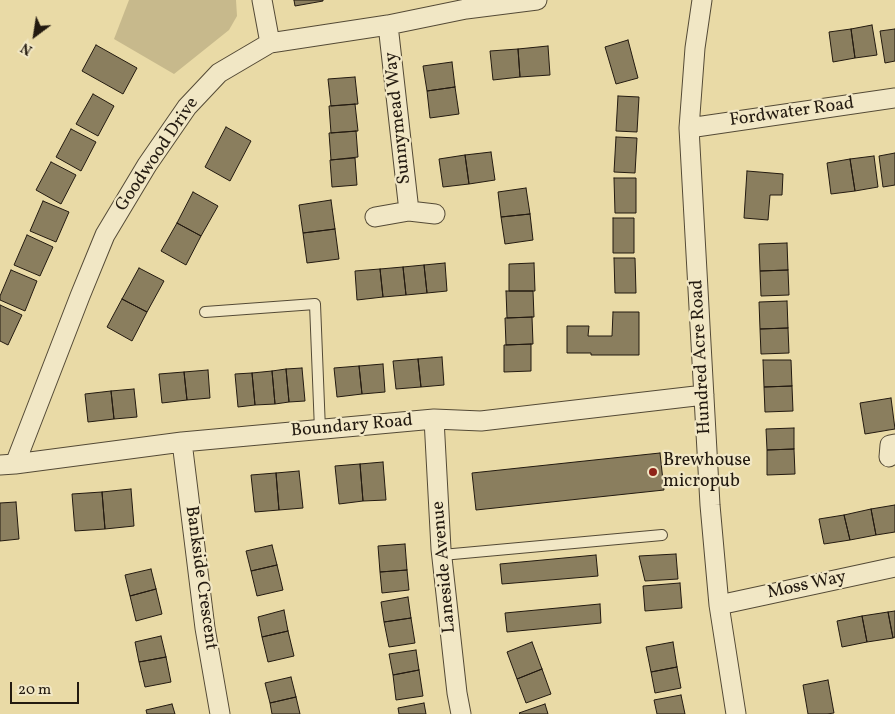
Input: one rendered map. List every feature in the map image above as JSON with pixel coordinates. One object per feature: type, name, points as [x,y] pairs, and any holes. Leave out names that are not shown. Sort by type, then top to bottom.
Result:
[{"type":"street","points":[[262,0],[270,43]]},
{"type":"street","name":"Goodwood Drive","points":[[8,465],[105,235],[147,164],[187,107],[219,73],[270,43],[388,25],[465,5],[537,0]]},
{"type":"street","name":"Hundred Acre Road","points":[[702,0],[695,48],[689,128],[710,504],[719,605],[736,714]]},
{"type":"street","name":"Sunnymead Way","points":[[388,25],[409,211]]},
{"type":"street","name":"Fordwater Road","points":[[689,128],[895,98]]},
{"type":"street","points":[[375,217],[409,211],[435,214]]},
{"type":"street","name":"Boundary Road","points":[[8,465],[182,442],[434,419],[481,421],[704,394]]},
{"type":"street","name":"Laneside Avenue","points":[[434,419],[442,555],[461,714]]},
{"type":"street","name":"Bankside Crescent","points":[[182,442],[205,628],[220,714]]},
{"type":"street","name":"Moss Way","points":[[719,605],[895,567]]},
{"type":"lane","points":[[205,312],[315,304],[320,430]]},
{"type":"lane","points":[[442,555],[662,535]]},
{"type":"shaded area","points":[[129,0],[236,0],[237,16],[229,30],[174,74],[114,39]]},
{"type":"building","points":[[294,0],[323,0],[323,1],[295,6]]},
{"type":"building","points":[[872,25],[877,55],[855,58],[851,29]]},
{"type":"building","points":[[851,29],[855,58],[833,62],[829,32]]},
{"type":"building","points":[[895,29],[895,61],[885,63],[880,31]]},
{"type":"building","points":[[628,40],[638,78],[616,84],[605,47]]},
{"type":"building","points":[[96,45],[137,68],[123,94],[82,71]]},
{"type":"building","points":[[548,46],[550,75],[520,77],[518,49]]},
{"type":"building","points":[[518,49],[520,77],[493,80],[490,51]]},
{"type":"building","points":[[452,62],[455,87],[427,91],[423,66]]},
{"type":"building","points":[[355,77],[358,104],[331,106],[328,79]]},
{"type":"building","points":[[455,87],[459,114],[430,118],[427,91]]},
{"type":"building","points":[[93,94],[114,106],[98,136],[76,124]]},
{"type":"building","points":[[618,96],[639,97],[637,132],[616,131]]},
{"type":"building","points":[[355,104],[358,131],[331,133],[329,106]]},
{"type":"building","points":[[226,127],[251,141],[230,181],[205,167]]},
{"type":"building","points":[[71,129],[96,142],[81,171],[56,157]]},
{"type":"building","points":[[356,131],[358,157],[331,160],[329,133]]},
{"type":"building","points":[[616,137],[637,138],[635,173],[614,172]]},
{"type":"building","points":[[491,152],[495,180],[469,184],[465,155]]},
{"type":"building","points":[[895,153],[895,185],[883,187],[879,156]]},
{"type":"building","points":[[465,155],[469,184],[443,187],[439,159]]},
{"type":"building","points":[[874,156],[878,187],[855,191],[850,159]]},
{"type":"building","points":[[355,158],[357,185],[332,187],[330,160]]},
{"type":"building","points":[[850,159],[855,191],[831,194],[827,163]]},
{"type":"building","points":[[51,162],[76,175],[61,204],[36,190]]},
{"type":"building","points":[[747,171],[783,174],[782,195],[770,195],[768,220],[744,218]]},
{"type":"building","points":[[614,178],[636,178],[636,213],[615,213]]},
{"type":"building","points":[[526,188],[530,214],[501,217],[498,192]]},
{"type":"building","points":[[193,192],[218,206],[201,236],[177,223]]},
{"type":"building","points":[[331,200],[335,229],[303,233],[299,205]]},
{"type":"building","points":[[43,201],[69,212],[56,242],[30,231]]},
{"type":"building","points":[[530,214],[533,240],[505,244],[501,217]]},
{"type":"building","points":[[613,218],[634,218],[634,253],[613,253]]},
{"type":"building","points":[[177,223],[201,236],[186,265],[161,251]]},
{"type":"building","points":[[335,229],[339,259],[307,263],[303,233]]},
{"type":"building","points":[[27,235],[53,247],[40,276],[14,265]]},
{"type":"building","points":[[787,243],[788,270],[760,271],[759,244]]},
{"type":"building","points":[[614,258],[635,258],[636,293],[615,293]]},
{"type":"building","points":[[445,263],[447,291],[427,293],[424,265]]},
{"type":"building","points":[[534,263],[535,291],[509,291],[509,264]]},
{"type":"building","points":[[424,265],[427,293],[406,295],[403,267]]},
{"type":"building","points":[[403,267],[406,295],[383,297],[380,269]]},
{"type":"building","points":[[139,268],[164,281],[147,312],[122,299]]},
{"type":"building","points":[[380,269],[383,297],[357,300],[355,271]]},
{"type":"building","points":[[11,270],[37,281],[25,311],[0,300]]},
{"type":"building","points":[[788,270],[789,295],[761,296],[760,271]]},
{"type":"building","points":[[506,291],[533,291],[534,317],[507,318]]},
{"type":"building","points":[[122,299],[147,312],[132,341],[107,327]]},
{"type":"building","points":[[787,301],[788,328],[760,329],[759,302]]},
{"type":"building","points":[[0,305],[22,315],[8,345],[0,341]]},
{"type":"building","points":[[613,312],[639,312],[639,355],[567,353],[567,326],[589,326],[588,336],[612,336]]},
{"type":"building","points":[[532,317],[533,344],[506,345],[505,318]]},
{"type":"building","points":[[788,328],[789,353],[761,354],[760,329]]},
{"type":"building","points":[[531,344],[531,371],[504,372],[504,345]]},
{"type":"building","points":[[442,357],[444,385],[421,387],[418,359]]},
{"type":"building","points":[[418,359],[421,387],[396,389],[393,361]]},
{"type":"building","points":[[763,360],[791,360],[792,386],[764,387]]},
{"type":"building","points":[[383,364],[385,392],[362,394],[359,366]]},
{"type":"building","points":[[359,366],[362,394],[337,397],[334,368]]},
{"type":"building","points":[[302,368],[305,401],[289,402],[286,369]]},
{"type":"building","points":[[286,369],[289,402],[275,404],[272,371]]},
{"type":"building","points":[[208,370],[210,398],[187,400],[184,372]]},
{"type":"building","points":[[272,371],[275,404],[255,405],[252,373]]},
{"type":"building","points":[[184,372],[187,400],[162,403],[159,374]]},
{"type":"building","points":[[252,373],[255,405],[238,407],[235,374]]},
{"type":"building","points":[[792,386],[793,411],[765,412],[764,387]]},
{"type":"building","points":[[134,389],[137,417],[114,419],[111,391]]},
{"type":"building","points":[[111,391],[114,419],[88,422],[85,394]]},
{"type":"building","points":[[891,398],[895,429],[865,434],[860,403]]},
{"type":"building","points":[[794,428],[794,449],[767,450],[766,429]]},
{"type":"building","points":[[794,449],[795,474],[767,475],[767,450]]},
{"type":"building","points":[[660,453],[664,490],[476,510],[472,473]]},
{"type":"building","points":[[383,462],[386,500],[363,501],[360,464]]},
{"type":"building","points":[[360,464],[363,501],[339,504],[335,466]]},
{"type":"building","points":[[299,471],[303,508],[279,510],[276,473]]},
{"type":"building","points":[[276,473],[279,510],[255,512],[251,475]]},
{"type":"building","points":[[131,489],[134,526],[105,529],[102,492]]},
{"type":"building","points":[[102,492],[105,529],[75,531],[72,494]]},
{"type":"building","points":[[16,502],[19,539],[0,541],[0,503]]},
{"type":"building","points":[[895,505],[895,532],[876,535],[871,509]]},
{"type":"building","points":[[871,509],[876,535],[850,540],[844,515]]},
{"type":"building","points":[[844,515],[850,540],[824,544],[819,519]]},
{"type":"building","points":[[405,544],[407,570],[380,572],[378,546]]},
{"type":"building","points":[[272,545],[277,565],[251,571],[246,551]]},
{"type":"building","points":[[676,554],[678,579],[645,581],[639,556]]},
{"type":"building","points":[[596,555],[598,576],[502,584],[500,564]]},
{"type":"building","points":[[277,565],[283,590],[257,596],[251,571]]},
{"type":"building","points":[[151,569],[156,589],[130,596],[125,575]]},
{"type":"building","points":[[407,570],[409,590],[382,593],[380,572]]},
{"type":"building","points":[[680,583],[682,608],[645,611],[643,586]]},
{"type":"building","points":[[156,589],[162,614],[136,621],[130,596]]},
{"type":"building","points":[[408,597],[411,618],[384,622],[381,602]]},
{"type":"building","points":[[600,604],[601,623],[507,632],[505,613]]},
{"type":"building","points":[[284,610],[288,631],[262,637],[258,617]]},
{"type":"building","points":[[895,611],[895,637],[893,638],[888,612]]},
{"type":"building","points":[[888,612],[893,638],[867,642],[862,616]]},
{"type":"building","points":[[862,616],[867,642],[842,647],[837,621]]},
{"type":"building","points":[[411,618],[415,643],[389,647],[384,622]]},
{"type":"building","points":[[288,631],[294,656],[268,662],[262,637]]},
{"type":"building","points":[[161,636],[166,657],[139,662],[135,642]]},
{"type":"building","points":[[532,642],[542,669],[517,679],[507,652]]},
{"type":"building","points":[[673,642],[677,667],[651,672],[646,647]]},
{"type":"building","points":[[416,650],[419,670],[393,675],[389,654]]},
{"type":"building","points":[[166,657],[171,682],[145,687],[139,662]]},
{"type":"building","points":[[677,667],[681,688],[655,693],[651,672]]},
{"type":"building","points":[[542,669],[551,694],[526,703],[517,679]]},
{"type":"building","points":[[419,670],[423,696],[396,700],[393,675]]},
{"type":"building","points":[[291,677],[296,697],[270,703],[265,683]]},
{"type":"building","points":[[828,680],[834,713],[808,714],[803,685]]},
{"type":"building","points":[[681,695],[685,714],[657,714],[654,700]]},
{"type":"building","points":[[296,697],[300,714],[272,714],[270,703]]},
{"type":"building","points":[[424,703],[426,714],[399,714],[398,708]]},
{"type":"building","points":[[172,704],[175,714],[147,714],[146,710]]},
{"type":"building","points":[[545,704],[548,714],[519,713]]},
{"type":"place","name":"Brewhouse micropub","points":[[653,472]]}]
